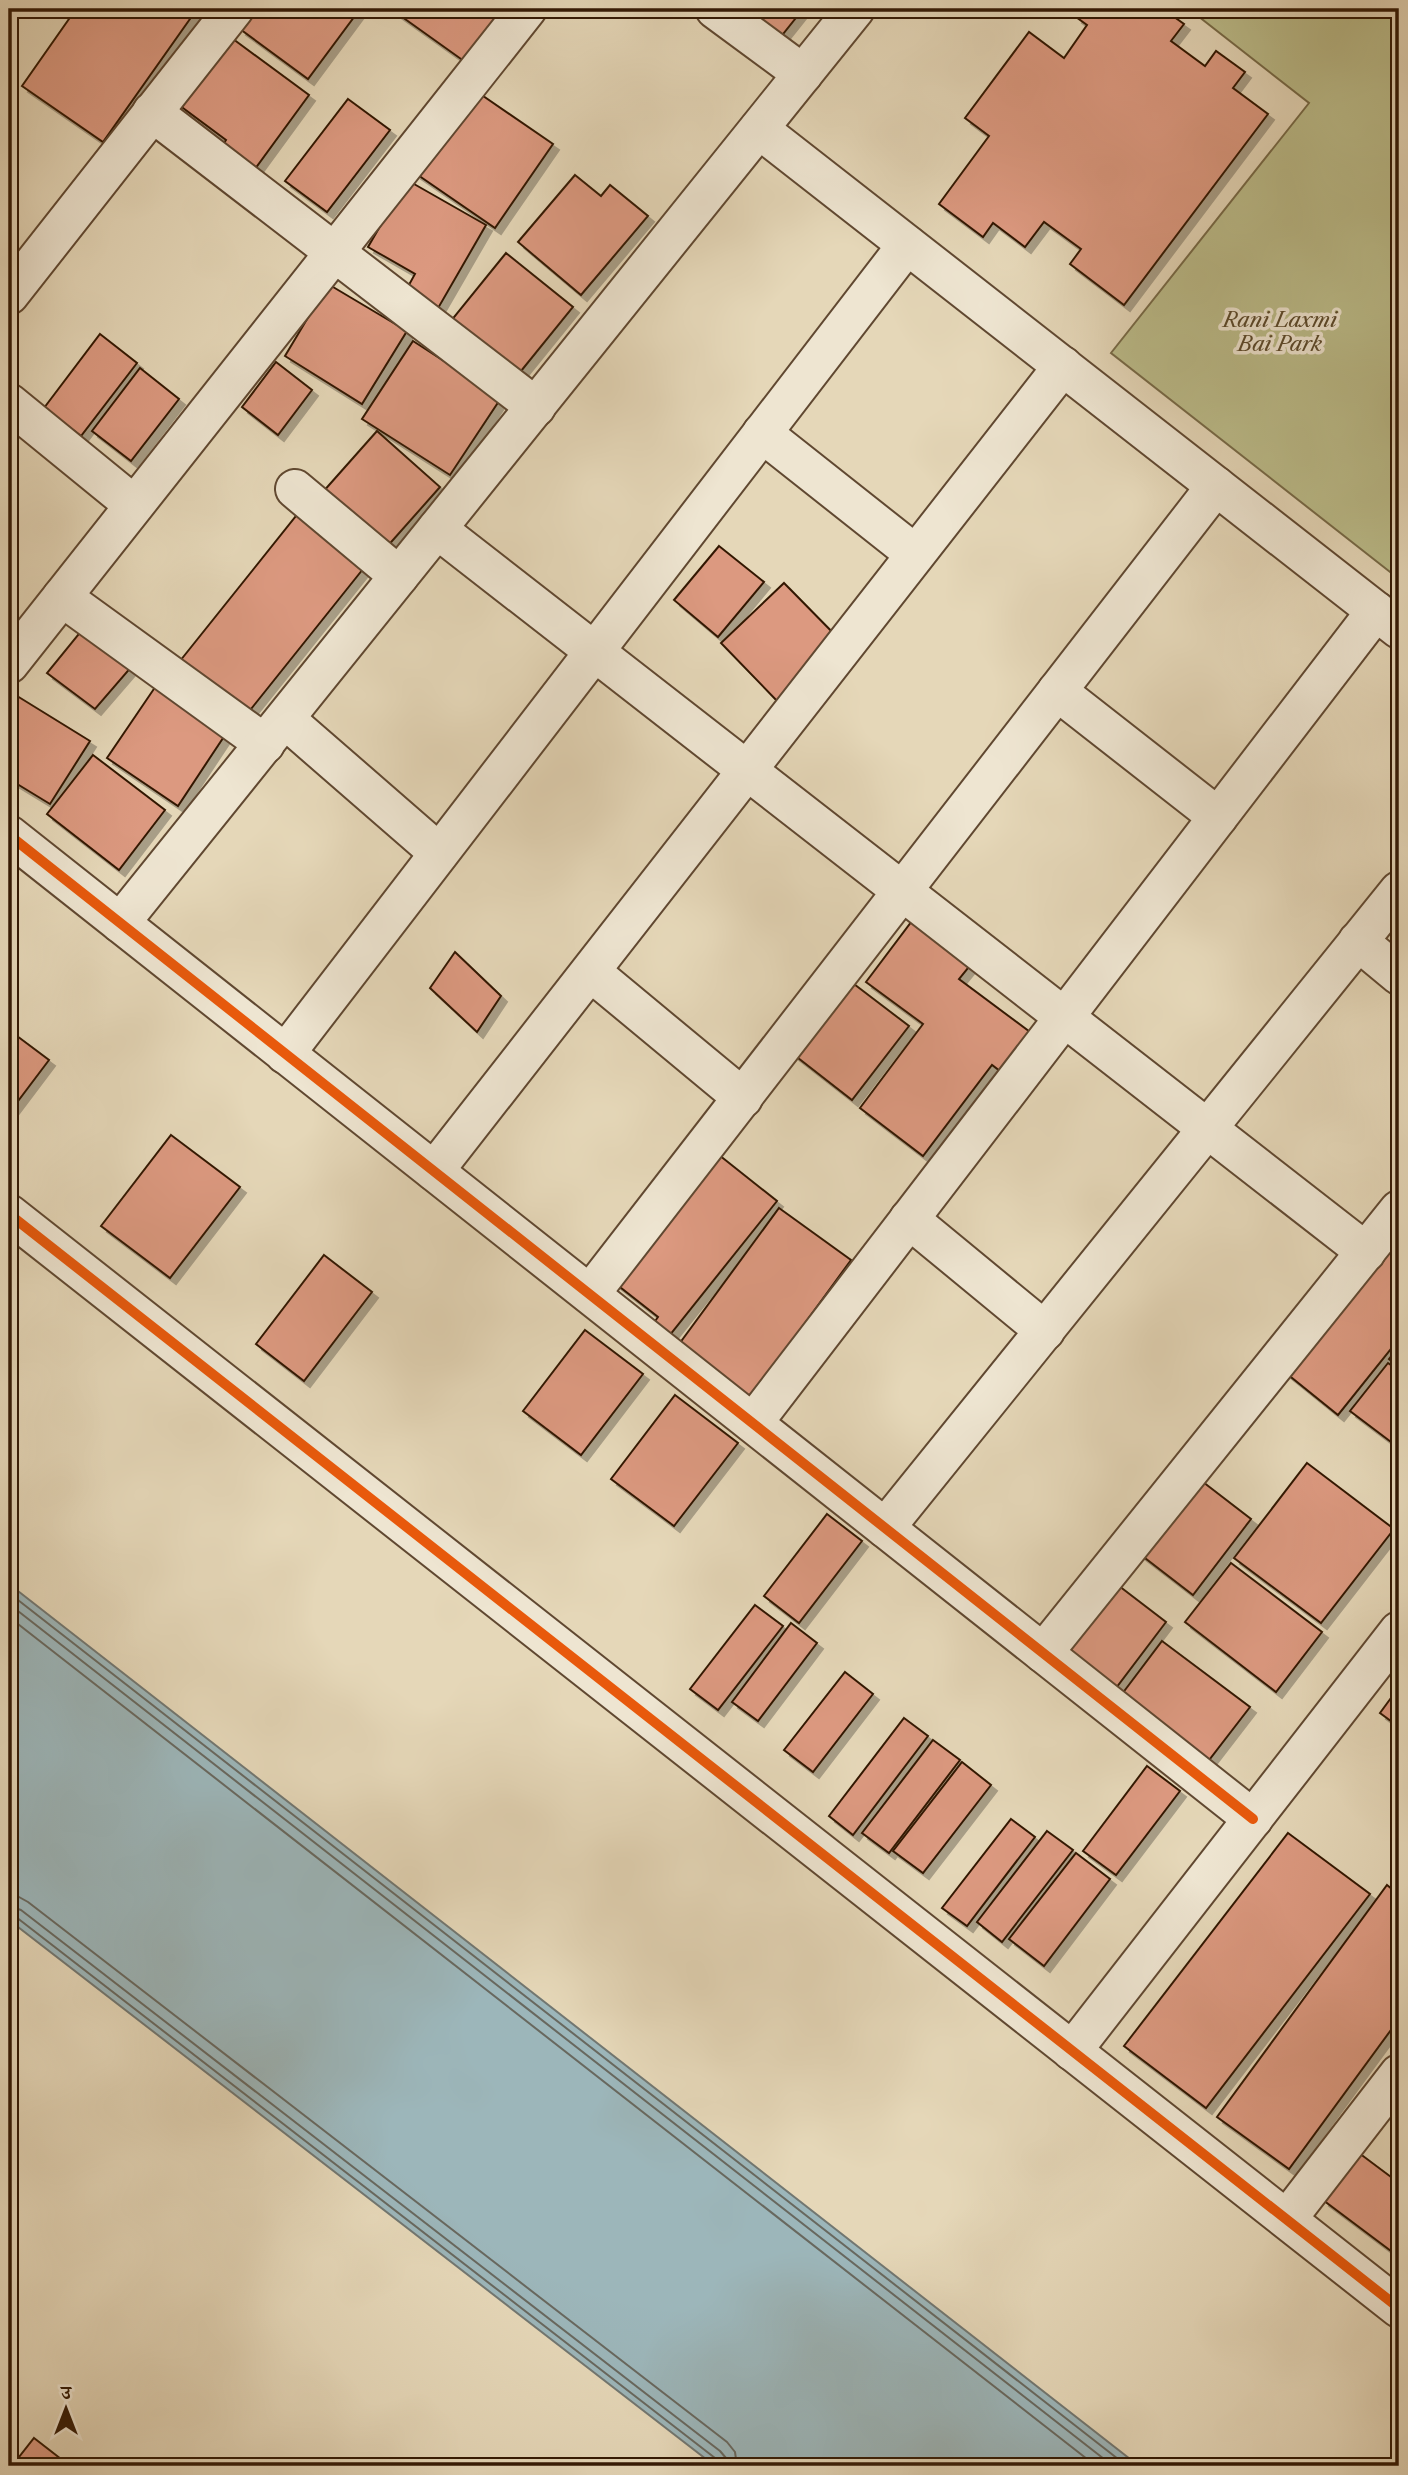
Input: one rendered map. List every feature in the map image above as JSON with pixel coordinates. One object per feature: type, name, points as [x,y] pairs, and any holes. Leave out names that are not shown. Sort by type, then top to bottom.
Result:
[{"type":"street","points":[[9,295],[234,9]]},
{"type":"street","points":[[9,664],[527,9]]},
{"type":"street","points":[[715,9],[803,74]]},
{"type":"street","points":[[120,923],[855,9]]},
{"type":"street","points":[[152,112],[536,407]]},
{"type":"street","points":[[752,1423],[1218,817],[1388,620],[759,129]]},
{"type":"street","points":[[285,1054],[907,245]]},
{"type":"street","points":[[434,1171],[1063,366]]},
{"type":"street","points":[[9,403],[134,505]]},
{"type":"street","points":[[762,433],[915,554]]},
{"type":"street","points":[[590,1294],[1216,486]]},
{"type":"street","points":[[295,489],[399,576]]},
{"type":"street","points":[[437,529],[1366,1252]]},
{"type":"street","points":[[62,597],[275,732],[439,853]]},
{"type":"street","points":[[1057,691],[1218,817]]},
{"type":"street","points":[[9,835],[1253,1819]]},
{"type":"street","points":[[885,1528],[1399,891]]},
{"type":"street","points":[[1358,942],[1399,975]]},
{"type":"street","points":[[590,971],[743,1098]]},
{"type":"street","points":[[1043,1653],[1399,1210]]},
{"type":"street","points":[[9,1214],[1399,2308]]},
{"type":"street","points":[[909,1219],[1045,1331]]},
{"type":"street","points":[[1072,2051],[1399,1631]]},
{"type":"street","points":[[1286,2219],[1399,2074]]},
{"type":"green space","name":"Rani Laxmi Bai Park","points":[[1189,9],[1399,9],[1399,579],[1111,353],[1309,103]]},
{"type":"water","points":[[9,1584],[1139,2466],[715,2466],[9,1920]]},
{"type":"building","points":[[76,9],[197,9],[103,142],[22,86]]},
{"type":"building","points":[[255,9],[360,9],[308,79],[240,29]]},
{"type":"building","points":[[391,9],[512,9],[468,64]]},
{"type":"building","points":[[741,9],[803,9],[779,39]]},
{"type":"building","points":[[1082,9],[1163,9],[1184,24],[1171,41],[1205,66],[1216,51],[1245,72],[1233,88],[1268,114],[1124,305],[1070,264],[1081,249],[1044,222],[1025,247],[993,223],[983,237],[939,204],[989,136],[965,118],[1029,32],[1064,58],[1087,25],[1076,17]]},
{"type":"building","points":[[229,36],[309,95],[252,173],[220,149],[226,140],[179,105]]},
{"type":"building","points":[[473,89],[553,144],[495,228],[415,173]]},
{"type":"building","points":[[348,99],[390,130],[327,212],[285,181]]},
{"type":"building","points":[[575,175],[601,196],[610,185],[648,216],[581,295],[518,242]]},
{"type":"building","points":[[407,180],[486,225],[437,310],[405,292],[415,274],[368,247]]},
{"type":"building","points":[[506,253],[573,307],[517,376],[450,322]]},
{"type":"building","points":[[328,284],[407,331],[362,404],[285,356]]},
{"type":"building","points":[[100,334],[137,363],[81,436],[44,408]]},
{"type":"building","points":[[413,341],[501,398],[450,475],[362,419]]},
{"type":"building","points":[[276,362],[312,390],[278,435],[242,407]]},
{"type":"building","points":[[140,368],[179,399],[131,461],[92,431]]},
{"type":"building","points":[[377,431],[440,487],[377,558],[314,502]]},
{"type":"building","points":[[300,511],[367,564],[243,719],[176,666]]},
{"type":"building","points":[[719,546],[764,582],[718,637],[674,600]]},
{"type":"building","points":[[784,583],[844,644],[781,705],[721,643]]},
{"type":"building","points":[[82,630],[133,665],[95,709],[47,673]]},
{"type":"building","points":[[162,677],[233,723],[178,806],[107,758]]},
{"type":"building","points":[[9,691],[90,741],[50,804],[9,779]]},
{"type":"building","points":[[93,755],[165,810],[119,870],[47,814]]},
{"type":"building","points":[[918,913],[977,957],[959,979],[1030,1032],[1000,1071],[992,1065],[923,1156],[860,1108],[923,1024],[866,982]]},
{"type":"building","points":[[455,952],[501,996],[477,1032],[430,988]]},
{"type":"building","points":[[850,981],[909,1026],[852,1100],[793,1054]]},
{"type":"building","points":[[9,1030],[49,1060],[9,1113]]},
{"type":"building","points":[[171,1135],[240,1187],[170,1278],[101,1226]]},
{"type":"building","points":[[714,1151],[777,1201],[669,1336],[653,1324],[658,1317],[611,1280]]},
{"type":"building","points":[[779,1208],[851,1260],[747,1403],[674,1351]]},
{"type":"building","points":[[1399,1223],[1399,1339],[1338,1415],[1281,1369]]},
{"type":"building","points":[[324,1255],[372,1292],[304,1381],[256,1344]]},
{"type":"building","points":[[585,1330],[643,1374],[581,1455],[523,1411]]},
{"type":"building","points":[[1399,1346],[1399,1367],[1389,1359]]},
{"type":"building","points":[[1388,1363],[1399,1371],[1399,1448],[1350,1411]]},
{"type":"building","points":[[675,1395],[738,1443],[674,1526],[611,1479]]},
{"type":"building","points":[[1307,1463],[1394,1529],[1321,1623],[1234,1558]]},
{"type":"building","points":[[1190,1472],[1251,1519],[1193,1595],[1132,1548]]},
{"type":"building","points":[[827,1514],[862,1541],[799,1623],[764,1596]]},
{"type":"building","points":[[1231,1563],[1322,1632],[1276,1692],[1185,1622]]},
{"type":"building","points":[[1106,1576],[1166,1622],[1116,1688],[1055,1642]]},
{"type":"building","points":[[755,1605],[783,1626],[718,1710],[690,1689]]},
{"type":"building","points":[[791,1623],[817,1643],[758,1721],[732,1702]]},
{"type":"building","points":[[1162,1641],[1250,1707],[1206,1764],[1119,1698]]},
{"type":"building","points":[[845,1672],[873,1694],[813,1772],[784,1750]]},
{"type":"building","points":[[1399,1687],[1399,1727],[1380,1713]]},
{"type":"building","points":[[904,1718],[928,1736],[853,1835],[829,1816]]},
{"type":"building","points":[[933,1740],[960,1760],[889,1853],[862,1833]]},
{"type":"building","points":[[962,1762],[991,1785],[923,1873],[893,1851]]},
{"type":"building","points":[[1147,1766],[1180,1791],[1116,1875],[1083,1851]]},
{"type":"building","points":[[1011,1819],[1035,1837],[967,1926],[942,1908]]},
{"type":"building","points":[[1047,1831],[1073,1850],[1002,1942],[977,1922]]},
{"type":"building","points":[[1288,1833],[1370,1894],[1206,2108],[1124,2046]]},
{"type":"building","points":[[1076,1853],[1110,1879],[1044,1966],[1009,1939]]},
{"type":"building","points":[[1387,1885],[1399,1895],[1399,2019],[1289,2169],[1217,2117]]},
{"type":"building","points":[[1359,2153],[1399,2183],[1399,2257],[1323,2200]]},
{"type":"building","points":[[34,2438],[70,2466],[12,2466]]},
{"type":"cycle path","points":[[9,835],[1253,1819]]},
{"type":"cycle path","points":[[9,1214],[1399,2308]]}]
